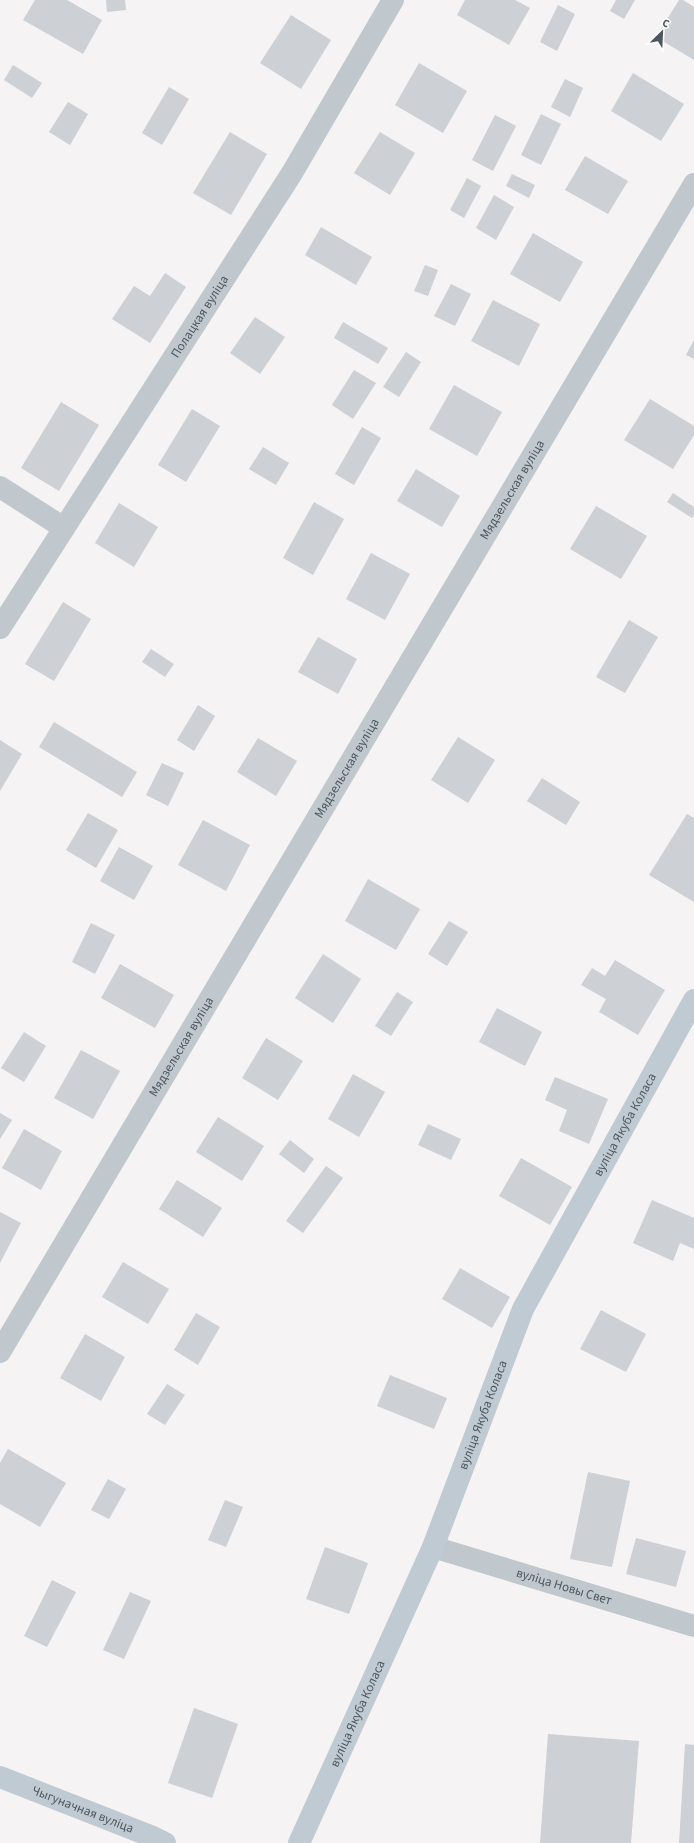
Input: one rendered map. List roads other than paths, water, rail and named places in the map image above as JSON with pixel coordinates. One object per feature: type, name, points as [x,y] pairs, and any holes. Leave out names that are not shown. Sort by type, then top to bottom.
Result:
[{"type":"street","name":"Полацкая вуліца","points":[[0,628],[292,173],[393,0]]},
{"type":"street","name":"Мядзельская вуліца","points":[[0,1352],[694,184]]},
{"type":"street","points":[[0,487],[64,528]]},
{"type":"street","name":"вуліца Якуба Коласа","points":[[299,1843],[433,1547],[523,1309],[694,1000]]},
{"type":"street","name":"вуліца Новы Свет","points":[[433,1547],[694,1626]]},
{"type":"street","name":"Чыгуначная вуліца","points":[[0,1777],[165,1843]]}]
